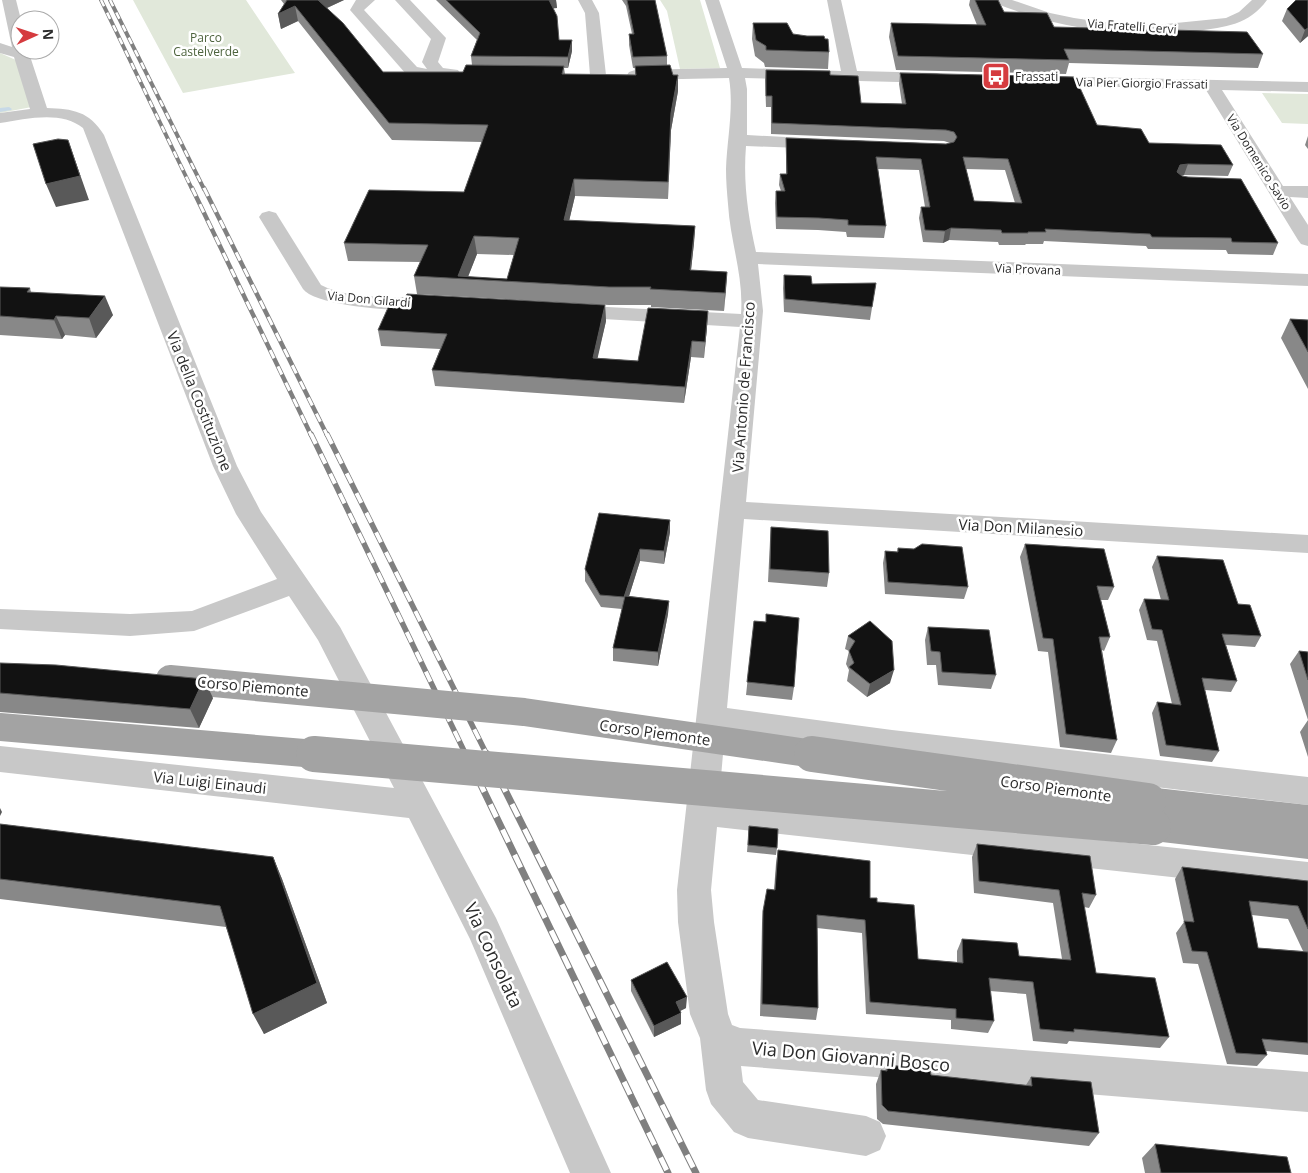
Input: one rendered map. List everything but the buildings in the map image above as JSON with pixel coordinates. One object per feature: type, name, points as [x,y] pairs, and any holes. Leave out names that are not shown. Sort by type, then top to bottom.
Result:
[{"type":"main road","name":"Corso Piemonte","points":[[148,676],[524,712],[758,747],[1150,814],[1308,844]]},
{"type":"main road","name":"Corso Piemonte","points":[[0,727],[1150,814],[1308,819]]},
{"type":"street","points":[[368,0],[361,3],[357,10],[412,71],[431,74],[464,73]]},
{"type":"street","points":[[402,0],[439,38],[430,62],[437,71],[445,73]]},
{"type":"street","points":[[585,0],[592,13],[598,75]]},
{"type":"street","name":"Via Antonio de Francisco","points":[[712,0],[736,73],[739,89],[738,140],[734,169],[737,206],[747,258],[752,311],[734,510],[712,718]]},
{"type":"street","points":[[834,0],[850,76]]},
{"type":"street","name":"Via Fratelli Cervi","points":[[1000,0],[1017,8],[1051,17],[1087,23],[1150,29],[1183,29],[1233,21],[1249,12],[1260,0]]},
{"type":"street","points":[[23,60],[40,113]]},
{"type":"street","points":[[579,75],[736,73],[957,78]]},
{"type":"street","name":"Via Pier Giorgio Frassati","points":[[1026,80],[1308,87]]},
{"type":"street","name":"Via Domenico Savio","points":[[1211,85],[1308,240]]},
{"type":"street","name":"Via della Costituzione","points":[[0,118],[40,113],[59,114],[78,118],[88,124],[225,466],[249,514],[292,584],[330,634],[386,742]]},
{"type":"street","points":[[738,140],[836,144]]},
{"type":"street","points":[[1254,184],[1308,192]]},
{"type":"street","name":"Via Don Gilardi","points":[[269,217],[313,289],[318,294],[339,298],[457,305]]},
{"type":"street","name":"Via Provana","points":[[747,258],[1308,280]]},
{"type":"street","points":[[545,310],[751,321]]},
{"type":"street","name":"Via Don Milanesio","points":[[734,510],[1308,544]]},
{"type":"street","points":[[0,619],[130,625],[172,624],[194,621],[214,615],[292,584]]},
{"type":"street","points":[[712,718],[694,890],[696,922],[709,1014],[720,1038],[725,1090],[748,1118],[866,1136]]},
{"type":"street","name":"Corso Piemonte","points":[[712,718],[892,743],[1308,791]]},
{"type":"street","name":"Via Consolata","points":[[386,742],[484,930],[591,1173]]},
{"type":"street","name":"Via Luigi Einaudi","points":[[0,760],[419,805]]},
{"type":"street","points":[[702,811],[1308,877]]},
{"type":"street","name":"Via Don Giovanni Bosco","points":[[720,1038],[738,1047],[1308,1092]]},
{"type":"green space","name":"Parco Castelverde","points":[[133,0],[246,0],[295,73],[183,93]]},
{"type":"green space","points":[[660,0],[700,0],[720,68],[680,69],[667,11]]},
{"type":"green space","points":[[0,53],[10,57],[10,60],[16,60],[25,64],[37,106],[0,113]]},
{"type":"green space","points":[[1262,93],[1308,94],[1308,124],[1282,123]]},
{"type":"waterway","points":[[0,110],[9,109]]},
{"type":"railway","points":[[101,0],[192,189]]},
{"type":"railway","points":[[110,0],[204,189]]},
{"type":"railway","points":[[192,188],[311,435]]},
{"type":"railway","points":[[204,188],[327,435]]},
{"type":"railway","points":[[311,434],[466,755]]},
{"type":"railway","points":[[327,434],[487,755]]},
{"type":"railway","points":[[466,754],[668,1173]]},
{"type":"railway","points":[[487,754],[696,1173]]},
{"type":"place","name":"Frassati","points":[[996,76]]}]
